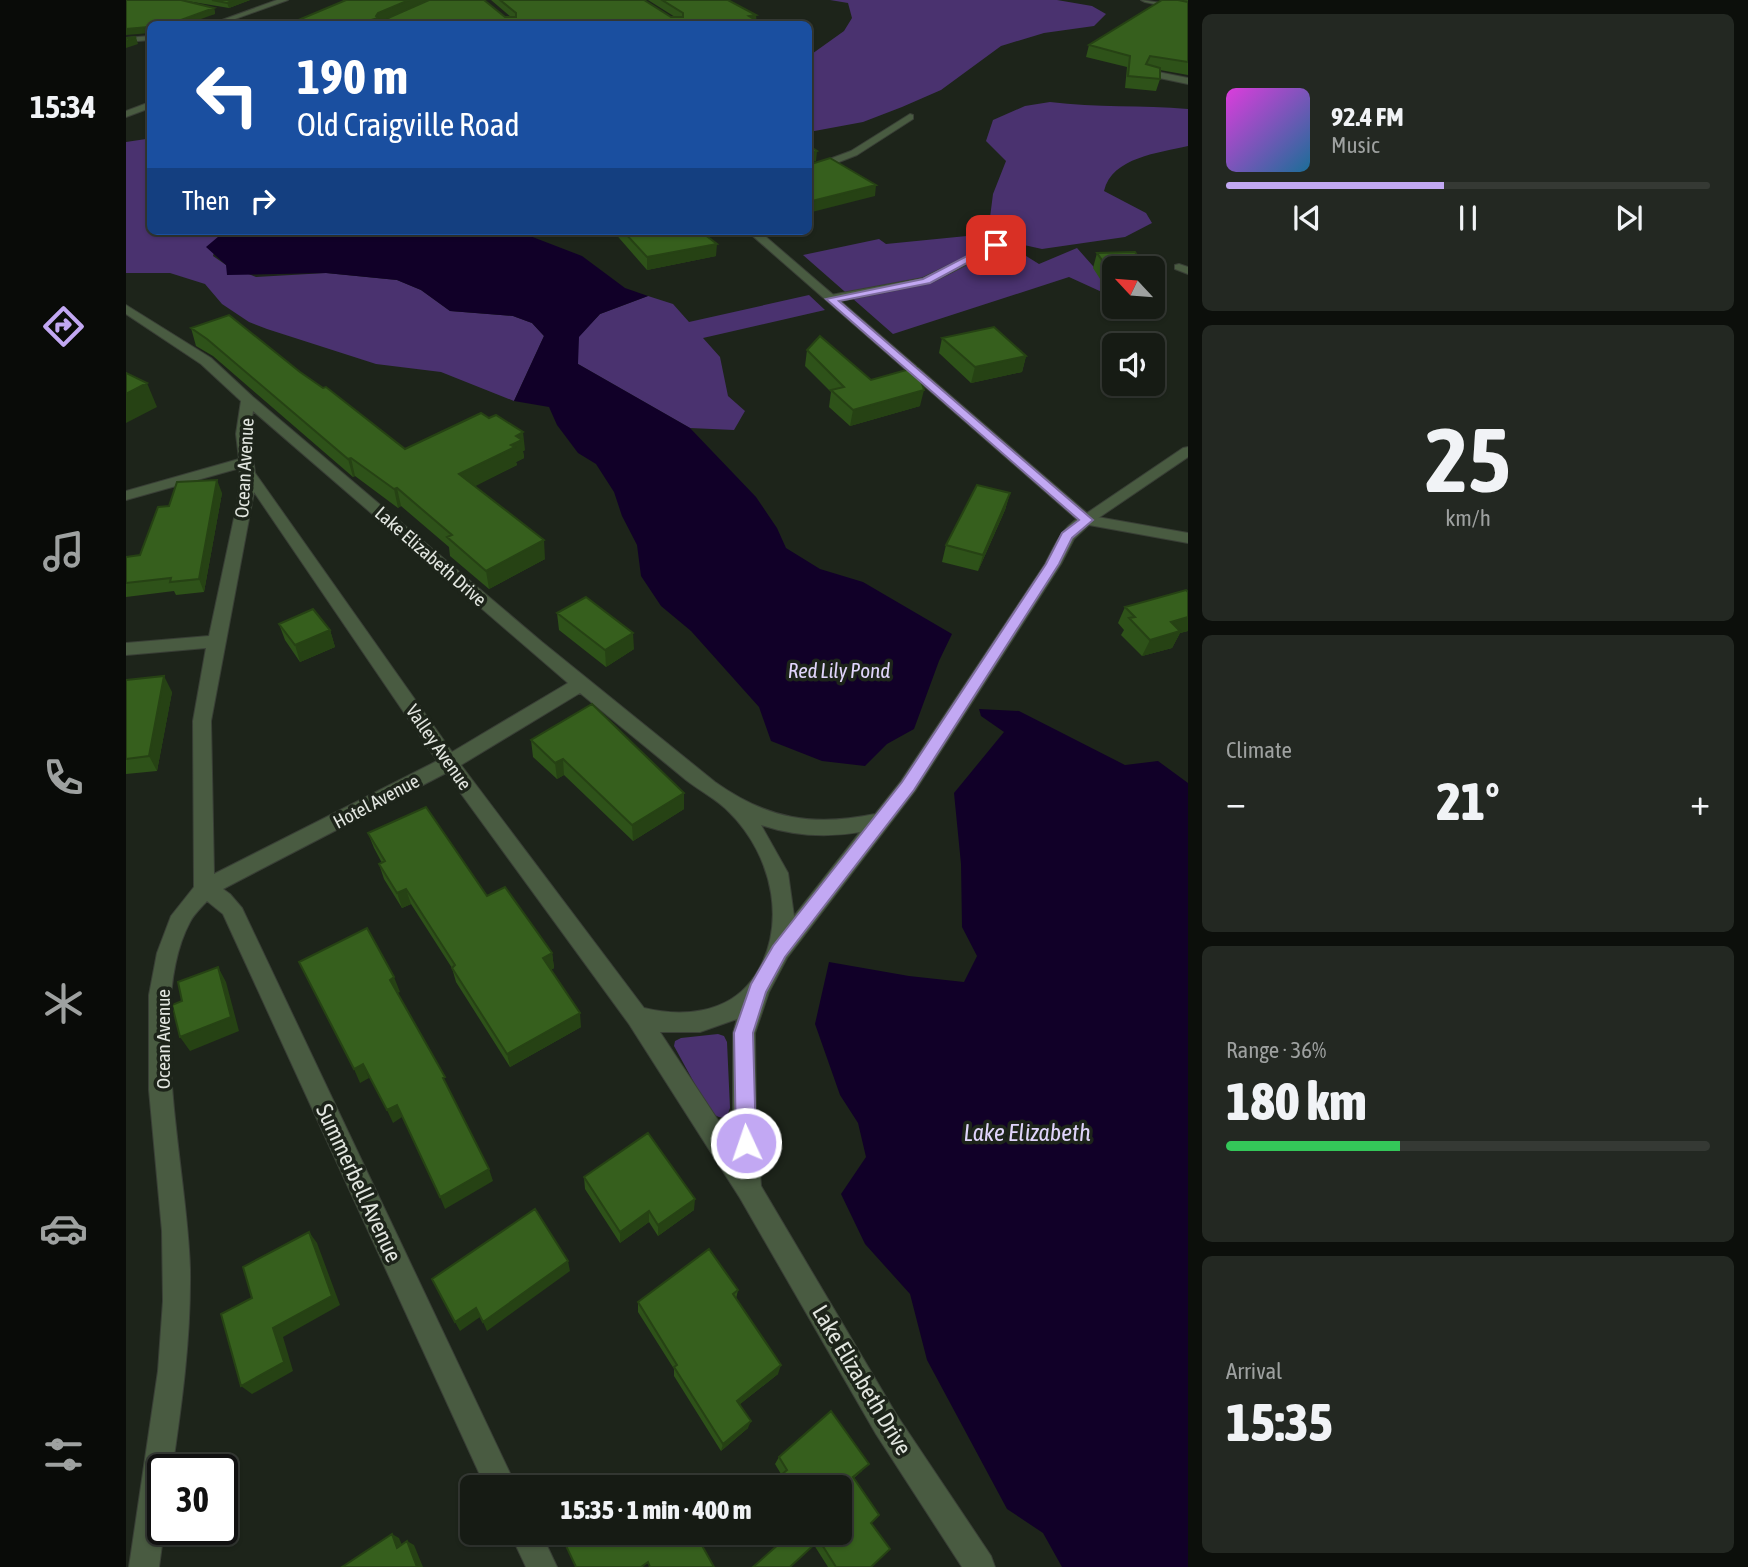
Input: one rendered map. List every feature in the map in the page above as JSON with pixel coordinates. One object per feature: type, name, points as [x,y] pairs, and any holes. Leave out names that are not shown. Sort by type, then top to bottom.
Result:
[{"type":"street","points":[[225,21],[284,0]]},
{"type":"street","points":[[392,21],[444,0]]},
{"type":"street","points":[[1144,0],[1188,9]]},
{"type":"street","points":[[220,10],[244,15]]},
{"type":"street","points":[[126,40],[147,38]]},
{"type":"street","points":[[1148,73],[1188,80]]},
{"type":"street","points":[[126,114],[147,106]]},
{"type":"street","points":[[812,169],[854,153],[910,117]]},
{"type":"street","points":[[831,299],[926,281],[1019,234]]},
{"type":"street","points":[[757,235],[1086,520],[1188,538]]},
{"type":"street","name":"Lake Elizabeth Drive","points":[[126,309],[216,367],[248,400],[580,684],[735,806],[763,842],[779,878],[784,898],[784,922],[779,951]]},
{"type":"street","name":"Ocean Avenue","points":[[144,1567],[174,1353],[174,1219],[163,1100],[158,999],[173,933],[190,900],[204,889],[201,735],[216,641],[241,530],[247,467],[243,434],[248,400]]},
{"type":"street","points":[[749,1189],[744,1120],[744,1033],[758,990],[779,951],[908,786],[1045,576],[1067,536],[1086,520],[1188,451]]},
{"type":"street","points":[[126,496],[247,467]]},
{"type":"street","name":"Valley Avenue","points":[[247,467],[449,763],[637,1017],[749,1189]]},
{"type":"street","points":[[126,649],[216,641]]},
{"type":"street","name":"Hotel Avenue","points":[[204,889],[449,763],[580,684]]},
{"type":"street","name":"Lake Elizabeth Drive","points":[[735,806],[761,817],[804,828],[843,828],[882,820]]},
{"type":"street","name":"Summerbell Avenue","points":[[204,889],[231,908],[496,1475]]},
{"type":"street","points":[[637,1017],[676,1025],[709,1021],[741,1006],[758,990]]},
{"type":"street","name":"Lake Elizabeth Drive","points":[[749,1189],[886,1424],[980,1567]]},
{"type":"street","points":[[531,1545],[542,1567]]},
{"type":"shaded area","points":[[830,0],[1057,0],[1092,6],[1106,14],[1094,26],[1044,33],[1001,46],[941,90],[902,107],[863,122],[812,131],[812,54],[844,31],[852,18],[848,3]]},
{"type":"shaded area","points":[[1050,102],[1188,109],[1188,146],[1151,154],[1126,164],[1116,171],[1104,191],[1146,213],[1152,223],[1125,237],[1042,249],[982,236],[988,233],[993,194],[1006,161],[986,141],[993,120],[1025,106]]},
{"type":"shaded area","points":[[146,139],[147,235],[222,235],[213,256],[226,265],[256,277],[326,273],[397,280],[421,290],[450,311],[513,316],[532,323],[544,336],[514,401],[441,372],[376,364],[267,329],[249,322],[222,304],[205,284],[170,273],[126,273],[126,142]]},
{"type":"shaded area","points":[[977,235],[1018,251],[1039,264],[1077,248],[1102,276],[1102,292],[1069,277],[893,334],[803,255],[879,239],[886,244]]},
{"type":"shaded area","points":[[809,295],[825,310],[703,338],[720,357],[728,396],[745,411],[734,430],[690,428],[578,364],[578,337],[600,314],[648,296],[673,304],[689,322]]},
{"type":"shaded area","points":[[718,1034],[724,1036],[727,1042],[730,1108],[727,1116],[722,1117],[709,1110],[674,1046],[675,1041],[681,1038]]},
{"type":"water","name":"Red Lily Pond","points":[[220,235],[527,235],[582,256],[625,288],[648,296],[600,314],[579,337],[578,364],[690,428],[756,497],[777,528],[786,548],[820,569],[863,582],[952,634],[914,729],[887,744],[865,766],[822,761],[771,741],[759,707],[691,631],[661,606],[641,576],[637,545],[622,516],[614,492],[596,464],[578,453],[557,425],[549,407],[514,401],[544,336],[532,323],[513,316],[450,311],[421,290],[397,280],[326,273],[227,275],[226,265],[206,247]]},
{"type":"water","name":"Lake Elizabeth","points":[[979,709],[1019,711],[1125,765],[1158,761],[1188,783],[1188,1567],[1062,1567],[1043,1533],[1007,1509],[927,1360],[910,1294],[865,1244],[841,1194],[866,1157],[858,1123],[840,1095],[815,1024],[829,962],[909,976],[964,982],[977,956],[962,927],[961,864],[954,793],[1004,732],[981,716]]},
{"type":"building","points":[[126,0],[181,0],[214,8],[178,21],[147,21],[147,27],[126,29]]},
{"type":"building","points":[[212,0],[234,0],[227,3]]},
{"type":"building","points":[[346,0],[409,0],[378,13],[378,18],[368,21],[296,21]]},
{"type":"building","points":[[429,0],[484,0],[505,17],[516,17],[516,13],[500,0],[644,0],[671,17],[683,17],[683,13],[662,0],[728,0],[756,15],[749,16],[757,21],[390,21],[388,18]]},
{"type":"building","points":[[1162,0],[1188,2],[1188,62],[1150,56],[1146,64],[1160,68],[1160,79],[1128,76],[1130,56],[1089,45]]},
{"type":"building","points":[[830,158],[876,185],[812,201],[812,164]]},
{"type":"building","points":[[627,235],[705,235],[717,244],[647,257]]},
{"type":"building","points":[[1135,252],[1138,256],[1102,256],[1102,260],[1097,253]]},
{"type":"building","points":[[229,315],[300,372],[323,388],[326,387],[405,449],[481,413],[489,418],[496,415],[523,432],[516,436],[522,440],[511,445],[515,447],[459,474],[544,540],[486,571],[447,537],[452,535],[397,488],[394,489],[351,458],[348,459],[191,328]]},
{"type":"building","points":[[994,327],[1026,356],[975,367],[942,338]]},
{"type":"building","points":[[820,336],[871,380],[917,367],[924,390],[853,410],[831,390],[844,387],[807,350]]},
{"type":"building","points":[[126,373],[147,383],[126,394]]},
{"type":"building","points":[[217,480],[199,579],[170,582],[171,578],[126,583],[126,557],[140,555],[158,507],[169,506],[177,482]]},
{"type":"building","points":[[977,485],[1010,493],[983,555],[946,545]]},
{"type":"building","points":[[1186,590],[1188,617],[1171,622],[1180,631],[1150,640],[1129,618],[1135,617],[1125,607]]},
{"type":"building","points":[[586,597],[633,633],[605,650],[557,613]]},
{"type":"building","points":[[313,609],[330,630],[295,645],[279,624]]},
{"type":"building","points":[[164,676],[149,756],[126,759],[126,680]]},
{"type":"building","points":[[592,704],[684,793],[632,825],[563,759],[555,763],[531,740]]},
{"type":"building","points":[[426,807],[487,896],[505,887],[552,953],[543,958],[580,1013],[507,1054],[452,968],[455,965],[406,889],[397,893],[379,864],[385,861],[368,833]]},
{"type":"building","points":[[367,928],[394,977],[390,980],[445,1077],[443,1078],[489,1169],[440,1197],[397,1105],[387,1110],[363,1064],[354,1069],[299,962]]},
{"type":"building","points":[[218,967],[231,1017],[180,1037],[172,1005],[182,1001],[178,982]]},
{"type":"building","points":[[648,1133],[695,1199],[658,1225],[649,1211],[620,1232],[584,1177]]},
{"type":"building","points":[[535,1209],[568,1261],[483,1322],[476,1308],[455,1322],[432,1279]]},
{"type":"building","points":[[309,1232],[332,1296],[273,1328],[284,1362],[241,1386],[221,1314],[252,1298],[243,1267]]},
{"type":"building","points":[[709,1249],[738,1290],[733,1294],[781,1365],[737,1401],[751,1421],[723,1444],[674,1367],[677,1365],[638,1302]]},
{"type":"building","points":[[831,1411],[869,1464],[853,1477],[879,1515],[871,1523],[890,1549],[871,1567],[836,1567],[822,1545],[852,1545],[852,1475],[781,1475],[787,1470],[779,1457]]},
{"type":"building","points":[[392,1534],[397,1548],[407,1541],[417,1567],[342,1567]]},
{"type":"building","points":[[566,1545],[702,1545],[714,1567],[650,1567],[648,1562],[641,1567],[576,1567]]},
{"type":"building","points":[[778,1545],[814,1545],[790,1567],[753,1567]]},
{"type":"route","points":[[746,1143],[744,1033],[749,1011],[779,951],[908,786],[1053,564],[1067,536],[1086,520],[831,299],[926,281],[996,245]]}]
